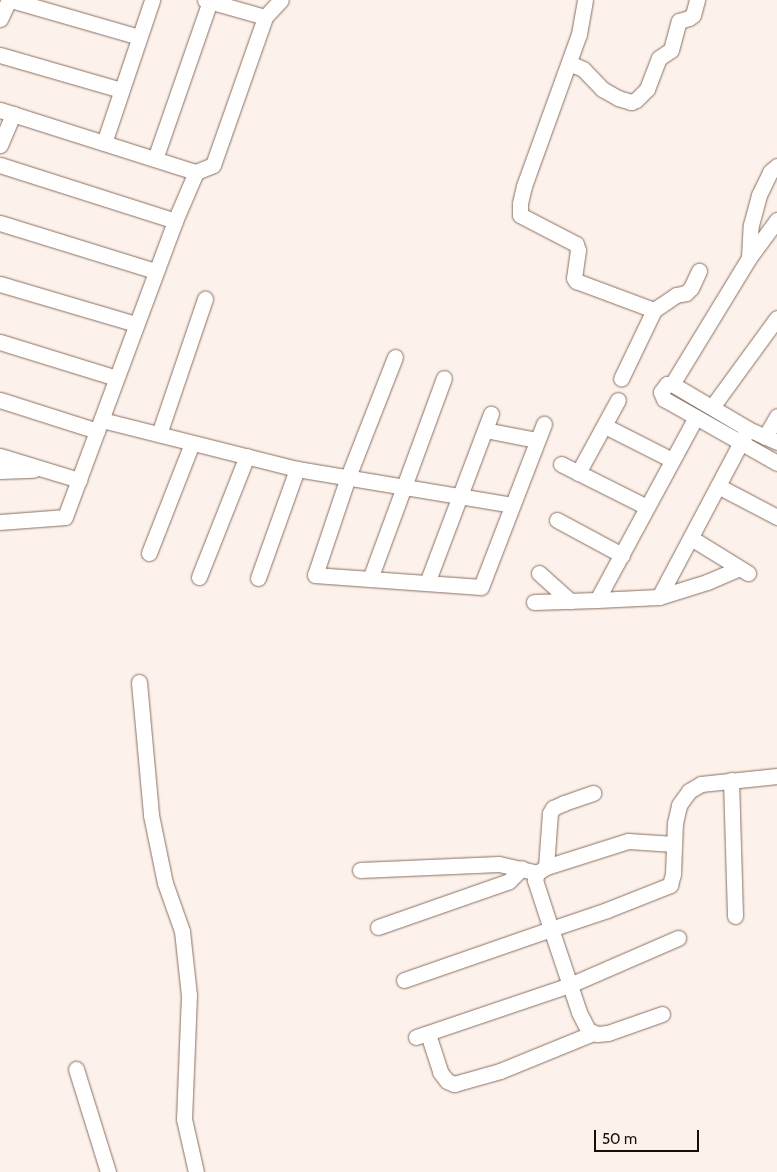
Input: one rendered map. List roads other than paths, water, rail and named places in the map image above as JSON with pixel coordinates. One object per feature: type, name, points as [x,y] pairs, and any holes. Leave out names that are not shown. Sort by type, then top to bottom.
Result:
[{"type":"street","points":[[0,18],[10,0],[139,37]]},
{"type":"street","points":[[104,143],[152,0]]},
{"type":"street","points":[[0,144],[7,112],[196,172],[213,165],[265,17],[281,0]]},
{"type":"street","points":[[585,0],[579,34],[524,186],[520,204],[520,215],[576,244],[578,250],[574,278],[576,281],[654,310]]},
{"type":"street","points":[[569,63],[583,69],[602,89],[610,94],[631,102],[636,100],[645,94],[659,58],[671,50],[679,21],[689,18],[693,14],[697,0]]},
{"type":"street","points":[[155,159],[207,1],[265,17]]},
{"type":"street","points":[[0,55],[121,90]]},
{"type":"street","points":[[0,165],[175,221]]},
{"type":"street","points":[[749,258],[750,225],[759,195],[770,172],[777,166]]},
{"type":"street","points":[[0,522],[65,517],[155,271],[196,172]]},
{"type":"street","points":[[672,384],[749,258],[777,220]]},
{"type":"street","points":[[0,223],[155,271]]},
{"type":"street","points":[[621,380],[654,310],[676,295],[686,293],[691,288],[699,271]]},
{"type":"street","points":[[0,284],[136,324]]},
{"type":"street","points":[[159,434],[205,299]]},
{"type":"street","points":[[712,407],[777,318]]},
{"type":"street","points":[[0,342],[116,378]]},
{"type":"street","points":[[395,356],[348,477],[314,575],[481,587],[544,424]]},
{"type":"street","points":[[370,579],[444,378]]},
{"type":"street","points":[[777,416],[771,439],[744,435],[696,417],[664,399],[661,392],[667,384],[672,384],[712,407],[744,435],[777,463]]},
{"type":"street","points":[[0,400],[100,425],[159,434],[297,469],[512,505]]},
{"type":"street","points":[[578,474],[618,400]]},
{"type":"street","points":[[427,583],[490,414]]},
{"type":"street","points":[[597,600],[696,417]]},
{"type":"street","points":[[605,426],[672,460]]},
{"type":"street","points":[[484,430],[537,440]]},
{"type":"street","points":[[659,597],[744,435]]},
{"type":"street","points":[[148,553],[192,442]]},
{"type":"street","points":[[0,456],[79,480]]},
{"type":"street","points":[[199,577],[247,456]]},
{"type":"street","points":[[561,464],[647,507]]},
{"type":"street","points":[[0,471],[45,469]]},
{"type":"street","points":[[258,578],[297,469]]},
{"type":"street","points":[[718,486],[777,517]]},
{"type":"street","points":[[557,520],[622,554]]},
{"type":"street","points":[[534,602],[659,597],[743,571],[691,538]]},
{"type":"street","points":[[539,573],[570,601]]},
{"type":"street","points":[[140,682],[151,815],[165,883],[182,930],[189,995],[184,1119],[196,1172]]},
{"type":"street","points":[[404,980],[665,888],[672,882],[679,805],[689,791],[701,784],[777,776]]},
{"type":"street","points":[[731,780],[735,916]]},
{"type":"street","points":[[593,793],[564,803],[550,812],[542,870],[535,880],[570,985],[586,1027],[593,1033]]},
{"type":"street","points":[[360,870],[499,864],[542,870],[628,841],[674,844]]},
{"type":"street","points":[[378,927],[509,881],[522,868]]},
{"type":"street","points":[[662,1014],[608,1033],[593,1033],[500,1071],[454,1084],[447,1081],[440,1072],[422,1036],[570,985],[678,938]]},
{"type":"street","points":[[76,1069],[108,1172]]}]
